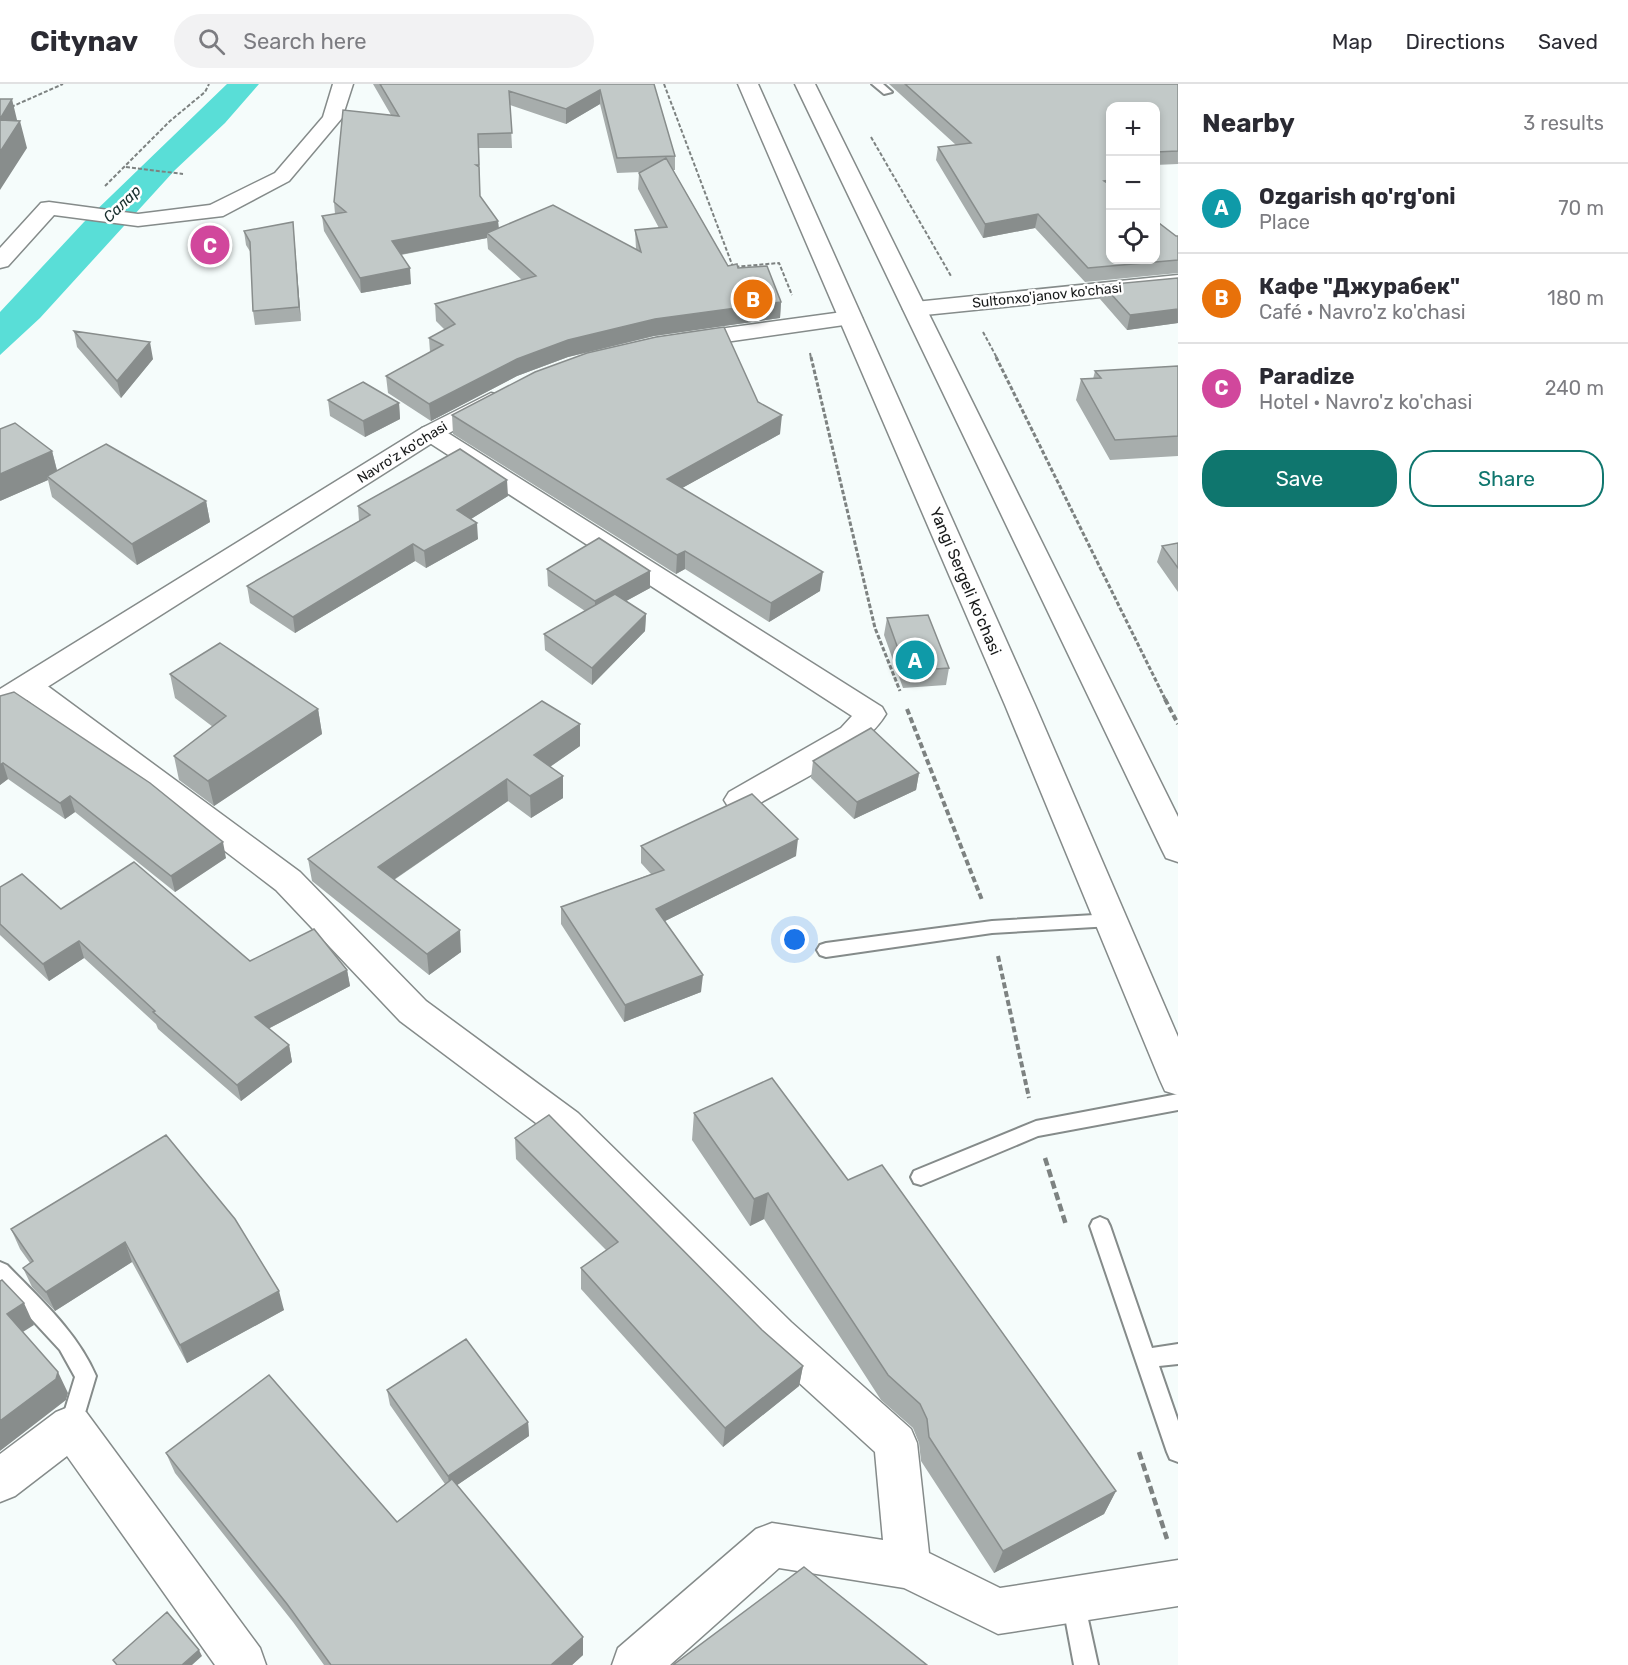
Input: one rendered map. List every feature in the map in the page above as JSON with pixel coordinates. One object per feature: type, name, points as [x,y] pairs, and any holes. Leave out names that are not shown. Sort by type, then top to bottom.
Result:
[{"type":"street","points":[[0,261],[49,208],[138,220],[215,211],[282,177],[332,118],[343,84]]},
{"type":"street","name":"Yangi Sergeli ko'chasi","points":[[748,84],[959,561],[1020,710],[1076,833],[1178,1080]]},
{"type":"street","points":[[805,84],[1178,850]]},
{"type":"street","name":"Sultonxo'janov ko'chasi","points":[[915,309],[1178,282]]},
{"type":"street","points":[[655,347],[850,318]]},
{"type":"street","name":"Navro'z ko'chasi","points":[[14,694],[431,433],[512,390]]},
{"type":"street","points":[[431,433],[871,714],[852,735],[740,800]]},
{"type":"street","points":[[14,694],[288,881],[413,1011],[565,1124],[776,1335],[896,1443],[908,1566]]},
{"type":"street","points":[[0,1481],[71,1426],[243,1665]]},
{"type":"street","points":[[635,1665],[772,1545],[908,1566],[998,1611],[1178,1583]]},
{"type":"lane","points":[[877,84],[887,92]]},
{"type":"lane","points":[[826,950],[992,927],[1112,920]]},
{"type":"lane","points":[[921,1177],[1036,1129],[1178,1102]]},
{"type":"lane","points":[[1100,1226],[1178,1452]]},
{"type":"lane","points":[[0,1271],[67,1343],[86,1376],[71,1426]]},
{"type":"lane","points":[[1145,1358],[1178,1354]]},
{"type":"lane","points":[[1073,1600],[1086,1665]]},
{"type":"path","points":[[10,108],[63,84]]},
{"type":"path","points":[[74,210],[110,183],[170,121],[205,92],[209,84]]},
{"type":"path","points":[[664,84],[733,267],[779,263],[803,324],[875,628],[901,694]]},
{"type":"path","points":[[866,129],[1014,388],[1127,626],[1178,724]]},
{"type":"path","points":[[125,167],[183,174]]},
{"type":"path","points":[[906,705],[992,927],[1036,1129],[1068,1232]]},
{"type":"path","points":[[1138,1449],[1167,1540]]},
{"type":"water","name":"Салар","points":[[227,84],[259,84],[225,123],[175,170],[40,318],[0,355],[0,312],[84,222]]},
{"type":"building","points":[[380,84],[654,84],[675,156],[617,158],[600,90],[566,109],[509,91],[512,133],[478,134],[479,165],[476,165],[479,167],[480,196],[498,221],[392,241],[410,268],[360,278],[322,216],[346,212],[334,202],[343,110],[399,116]]},
{"type":"building","points":[[905,84],[1178,84],[1178,151],[1160,152],[1160,102],[1106,102],[1106,181],[1104,181],[1106,182],[1106,264],[1133,264],[1088,268],[1038,214],[985,224],[938,147],[971,143]]},
{"type":"building","points":[[0,99],[12,99],[0,119]]},
{"type":"building","points":[[0,120],[20,121],[0,152]]},
{"type":"building","points":[[666,158],[728,266],[737,264],[738,268],[767,266],[781,302],[655,319],[568,340],[517,359],[429,404],[386,376],[443,345],[429,338],[455,324],[435,304],[536,276],[487,233],[553,205],[641,252],[635,230],[667,227],[639,173]]},
{"type":"building","points":[[293,222],[299,307],[253,311],[250,242],[244,231]]},
{"type":"building","points":[[1160,224],[1178,236],[1178,260],[1160,262]]},
{"type":"building","points":[[1178,278],[1178,309],[1130,315],[1103,285]]},
{"type":"building","points":[[724,327],[758,402],[782,415],[667,479],[823,572],[771,603],[685,551],[677,555],[452,415],[535,372],[587,353],[656,337]]},
{"type":"building","points":[[74,331],[150,342],[117,381]]},
{"type":"building","points":[[1178,366],[1178,436],[1115,440],[1081,379],[1101,378],[1095,371]]},
{"type":"building","points":[[363,382],[399,403],[363,421],[328,400]]},
{"type":"building","points":[[15,423],[52,451],[0,474],[0,429]]},
{"type":"building","points":[[106,444],[206,501],[132,544],[47,476]]},
{"type":"building","points":[[460,449],[507,480],[457,510],[477,523],[424,551],[413,544],[293,617],[247,586],[370,515],[358,506]]},
{"type":"building","points":[[599,538],[650,571],[595,601],[547,569]]},
{"type":"building","points":[[1178,543],[1178,568],[1162,546]]},
{"type":"building","points":[[615,594],[646,614],[592,668],[544,634]]},
{"type":"building","points":[[928,615],[949,668],[906,671],[887,618]]},
{"type":"building","points":[[220,643],[318,709],[208,781],[174,756],[226,716],[170,674]]},
{"type":"building","points":[[14,692],[150,783],[223,842],[171,876],[70,796],[60,803],[3,763],[0,765],[0,696]]},
{"type":"building","points":[[542,701],[580,724],[534,755],[563,776],[530,796],[507,779],[378,867],[460,930],[427,954],[308,859]]},
{"type":"building","points":[[871,728],[919,773],[857,802],[813,761]]},
{"type":"building","points":[[752,794],[798,839],[656,909],[703,975],[625,1005],[561,907],[664,870],[641,846]]},
{"type":"building","points":[[134,862],[250,961],[314,929],[347,970],[255,1017],[289,1045],[237,1085],[153,1012],[155,1011],[79,941],[43,964],[0,924],[0,887],[22,874],[61,909]]},
{"type":"building","points":[[772,1078],[848,1180],[882,1165],[1116,1491],[1003,1551],[929,1437],[927,1419],[920,1404],[888,1375],[768,1193],[754,1199],[694,1113]]},
{"type":"building","points":[[549,1115],[762,1330],[803,1366],[725,1428],[581,1268],[618,1242],[515,1138]]},
{"type":"building","points":[[166,1135],[235,1219],[279,1291],[180,1345],[125,1242],[46,1292],[23,1268],[33,1261],[11,1229]]},
{"type":"building","points":[[2,1280],[24,1303],[7,1314],[58,1372],[56,1379],[0,1421],[0,1281]]},
{"type":"building","points":[[466,1339],[528,1422],[448,1476],[387,1390]]},
{"type":"building","points":[[269,1375],[397,1522],[452,1479],[583,1637],[551,1665],[331,1665],[287,1604],[166,1453]]},
{"type":"building","points":[[804,1567],[927,1665],[673,1665]]},
{"type":"building","points":[[167,1612],[199,1650],[182,1665],[117,1665],[113,1660]]},
{"type":"place","name":"Paradize","points":[[210,245]]},
{"type":"place","name":"Кафе \"Джурабек\"","points":[[753,299]]},
{"type":"place","name":"Ozgarish qo'rg'oni","points":[[915,660]]}]
